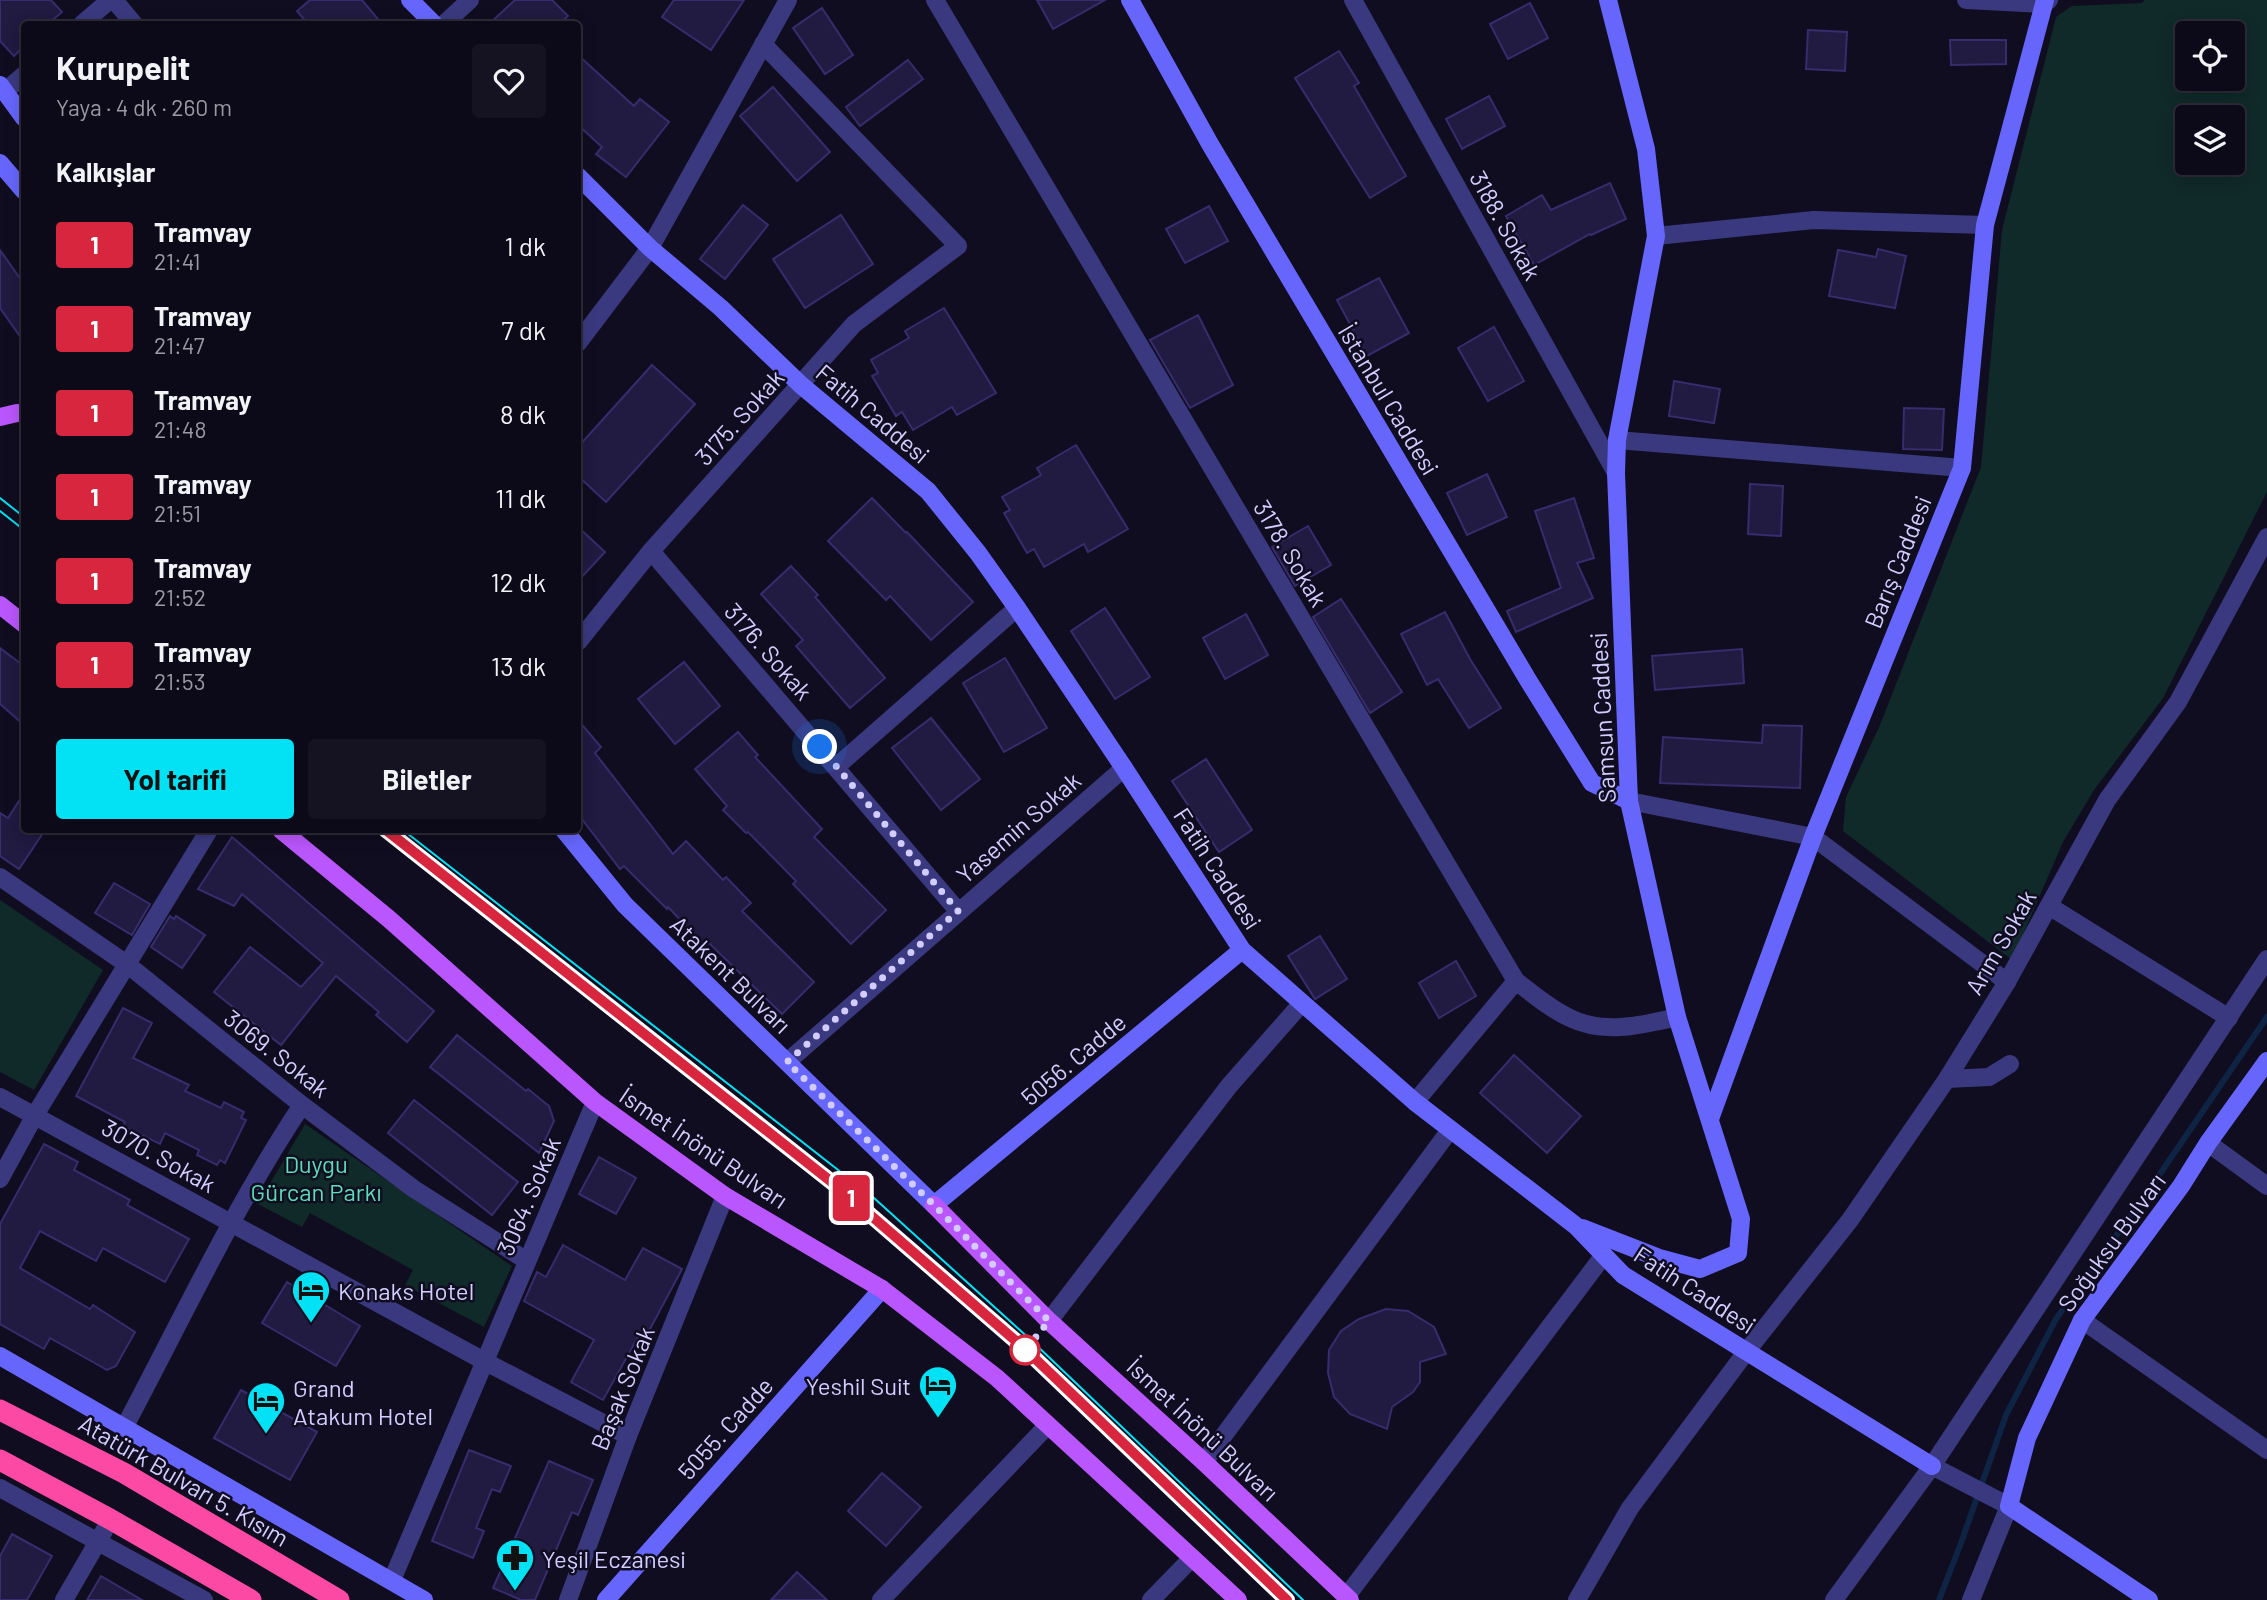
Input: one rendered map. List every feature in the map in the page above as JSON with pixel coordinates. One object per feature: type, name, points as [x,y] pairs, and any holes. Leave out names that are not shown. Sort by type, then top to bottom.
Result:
[{"type":"highway","name":"Atatürk Bulvarı 5. Kısım","points":[[0,1410],[124,1473],[340,1600]]},
{"type":"highway","points":[[0,1460],[251,1600]]},
{"type":"main road","points":[[0,605],[21,622]]},
{"type":"main road","name":"İsmet İnönü Bulvarı","points":[[285,833],[389,919],[595,1102],[725,1196],[881,1289],[997,1378],[1238,1600]]},
{"type":"main road","name":"İsmet İnönü Bulvarı","points":[[934,1205],[1049,1321],[1348,1598]]},
{"type":"street","points":[[86,21],[112,0],[131,21]]},
{"type":"street","points":[[410,0],[431,21]]},
{"type":"street","points":[[447,21],[470,0]]},
{"type":"street","points":[[581,339],[650,248],[788,0]]},
{"type":"street","name":"3178. Sokak","points":[[935,0],[1516,981],[1570,1019],[1603,1028],[1639,1026],[1677,1017]]},
{"type":"street","name":"İstanbul Caddesi","points":[[1130,0],[1210,144],[1592,783],[1629,801]]},
{"type":"street","name":"3188. Sokak","points":[[1353,0],[1616,473]]},
{"type":"street","name":"Samsun Caddesi","points":[[1576,1226],[1659,1258],[1700,1269],[1738,1253],[1741,1219],[1677,1017],[1629,801],[1617,440],[1656,236],[1646,149],[1608,0]]},
{"type":"street","points":[[1966,0],[2046,1]]},
{"type":"street","name":"Barış Caddesi","points":[[1710,1119],[1813,837],[1962,468],[1985,225],[2046,1]]},
{"type":"street","name":"3175. Sokak","points":[[581,638],[652,551],[854,324],[958,246],[763,44]]},
{"type":"street","points":[[21,77],[3,88],[21,114]]},
{"type":"street","points":[[0,163],[21,188]]},
{"type":"street","name":"Fatih Caddesi","points":[[581,179],[650,248],[722,308],[801,385],[928,491],[978,553],[1017,608],[1242,950],[1415,1102],[1576,1226],[1623,1275],[1932,1466]]},
{"type":"street","points":[[1656,236],[1814,220],[1985,225]]},
{"type":"street","points":[[1617,440],[1962,468]]},
{"type":"street","name":"Arım Sokak","points":[[1577,1600],[1630,1508],[1746,1352],[1850,1220],[1947,1079],[2007,982],[2108,800],[2178,702],[2267,537]]},
{"type":"street","name":"3176. Sokak","points":[[652,551],[958,911]]},
{"type":"street","points":[[836,767],[1017,608]]},
{"type":"street","name":"Yasemin Sokak","points":[[787,1062],[1124,768]]},
{"type":"street","points":[[1629,801],[1813,837],[2007,982]]},
{"type":"street","points":[[0,1179],[35,1115],[207,833]]},
{"type":"street","name":"Atakent Bulvarı","points":[[566,833],[625,905],[934,1205]]},
{"type":"street","name":"3069. Sokak","points":[[0,877],[128,965],[302,1105],[414,1189],[527,1261]]},
{"type":"street","points":[[2049,906],[2229,1018]]},
{"type":"street","name":"5056. Cadde","points":[[934,1205],[1242,950]]},
{"type":"street","points":[[1834,1600],[1932,1466],[2267,959]]},
{"type":"street","points":[[1415,1102],[1516,981]]},
{"type":"street","points":[[1049,1321],[1229,1086],[1302,1003]]},
{"type":"street","name":"Soğuksu Bulvarı","points":[[2001,1502],[2026,1438],[2082,1320],[2181,1186],[2208,1143],[2267,1061]]},
{"type":"street","points":[[1947,1079],[1989,1077],[2010,1064]]},
{"type":"street","name":"3070. Sokak","points":[[0,1097],[484,1361],[628,1436]]},
{"type":"street","name":"3064. Sokak","points":[[393,1580],[595,1102]]},
{"type":"street","points":[[125,1426],[275,1145],[302,1105]]},
{"type":"street","points":[[1204,1462],[1450,1130]]},
{"type":"street","points":[[2208,1143],[2267,1185]]},
{"type":"street","name":"Başak Sokak","points":[[568,1600],[628,1436],[725,1196]]},
{"type":"street","points":[[1348,1598],[1604,1255]]},
{"type":"street","name":"5055. Cadde","points":[[606,1600],[881,1289]]},
{"type":"street","points":[[2082,1320],[2267,1450]]},
{"type":"street","points":[[0,1356],[424,1600]]},
{"type":"street","points":[[881,1600],[1048,1425]]},
{"type":"street","points":[[1932,1466],[2001,1502],[2149,1600]]},
{"type":"street","points":[[0,1488],[204,1600]]},
{"type":"street","points":[[1971,1600],[2001,1502]]},
{"type":"street","points":[[64,1600],[110,1519]]},
{"type":"street","points":[[1151,1600],[1192,1558]]},
{"type":"green space","points":[[2145,0],[2267,0],[2267,492],[2163,698],[2094,790],[2063,842],[2012,960],[1843,831],[1846,797],[1880,725],[1981,467],[2002,230],[2056,17],[2072,6],[2142,3]]},
{"type":"green space","points":[[0,900],[103,970],[34,1090],[0,1072]]},
{"type":"green space","name":"Duygu Gürcan Parkı","points":[[305,1124],[512,1266],[484,1327],[405,1285],[413,1270],[310,1213],[302,1227],[258,1204]]},
{"type":"building","points":[[0,0],[51,0],[62,12],[52,21],[21,21],[21,49],[14,56],[0,41]]},
{"type":"building","points":[[310,0],[362,0],[380,21],[305,21],[297,11]]},
{"type":"building","points":[[515,0],[552,0],[568,16],[562,21],[492,21]]},
{"type":"building","points":[[674,0],[744,0],[711,50],[662,17]]},
{"type":"building","points":[[1037,0],[1105,0],[1053,29]]},
{"type":"building","points":[[1530,3],[1548,38],[1508,59],[1490,24]]},
{"type":"building","points":[[822,8],[853,55],[825,74],[793,28]]},
{"type":"building","points":[[1808,30],[1847,32],[1845,71],[1806,69]]},
{"type":"building","points":[[1950,40],[2006,40],[2006,64],[1951,65]]},
{"type":"building","points":[[1339,51],[1359,83],[1354,86],[1406,176],[1370,198],[1295,78]]},
{"type":"building","points":[[581,58],[634,106],[640,99],[669,122],[626,177],[596,154],[602,147],[581,128]]},
{"type":"building","points":[[908,60],[923,79],[860,126],[846,107]]},
{"type":"building","points":[[773,87],[830,152],[797,181],[740,116]]},
{"type":"building","points":[[1489,96],[1505,126],[1462,149],[1446,119]]},
{"type":"building","points":[[1610,183],[1626,219],[1590,234],[1534,265],[1506,216],[1542,195],[1551,210]]},
{"type":"building","points":[[743,205],[768,225],[725,279],[700,259]]},
{"type":"building","points":[[1209,206],[1228,241],[1185,263],[1166,229]]},
{"type":"building","points":[[841,215],[873,264],[805,308],[773,259]]},
{"type":"building","points":[[1878,249],[1906,256],[1895,308],[1829,296],[1838,250],[1876,257]]},
{"type":"building","points":[[0,250],[21,280],[21,338],[0,308]]},
{"type":"building","points":[[1379,278],[1409,333],[1367,356],[1337,300]]},
{"type":"building","points":[[944,308],[996,393],[957,415],[952,407],[913,430],[902,412],[896,416],[872,376],[878,373],[871,360],[909,338],[905,331]]},
{"type":"building","points":[[1198,315],[1233,385],[1190,408],[1150,340]]},
{"type":"building","points":[[1494,327],[1524,381],[1488,401],[1458,348]]},
{"type":"building","points":[[652,365],[695,404],[606,502],[581,479],[581,444]]},
{"type":"building","points":[[1674,381],[1720,389],[1714,423],[1669,416]]},
{"type":"building","points":[[1904,408],[1944,409],[1942,450],[1903,449]]},
{"type":"building","points":[[1076,445],[1128,529],[1088,552],[1084,544],[1044,567],[1034,549],[1027,553],[1004,513],[1010,510],[1002,497],[1041,475],[1037,468]]},
{"type":"building","points":[[1487,474],[1507,517],[1467,535],[1447,493]]},
{"type":"building","points":[[1750,484],[1783,486],[1781,536],[1748,534]]},
{"type":"building","points":[[872,498],[973,602],[931,640],[890,596],[886,600],[828,541]]},
{"type":"building","points":[[1574,498],[1594,558],[1577,563],[1593,598],[1516,632],[1507,611],[1561,588],[1535,511]]},
{"type":"building","points":[[1308,526],[1331,565],[1295,586],[1272,547]]},
{"type":"building","points":[[581,530],[605,552],[581,578]]},
{"type":"building","points":[[791,566],[885,678],[850,708],[796,646],[803,640],[761,594]]},
{"type":"building","points":[[1341,599],[1402,692],[1370,713],[1313,617]]},
{"type":"building","points":[[1105,608],[1150,677],[1115,699],[1071,631]]},
{"type":"building","points":[[1445,612],[1501,708],[1469,728],[1438,679],[1427,685],[1401,634]]},
{"type":"building","points":[[1246,614],[1268,655],[1225,679],[1203,638]]},
{"type":"building","points":[[0,648],[21,664],[21,722],[0,704]]},
{"type":"building","points":[[1742,649],[1744,683],[1655,690],[1652,656]]},
{"type":"building","points":[[1005,658],[1047,728],[1004,752],[963,683]]},
{"type":"building","points":[[684,662],[720,706],[675,744],[638,699]]},
{"type":"building","points":[[931,718],[980,779],[941,810],[892,748]]},
{"type":"building","points":[[581,724],[601,747],[595,753],[673,854],[686,841],[723,880],[726,877],[751,903],[742,911],[814,982],[782,1014],[709,943],[705,946],[624,866],[620,869],[581,818]]},
{"type":"building","points":[[1763,725],[1802,726],[1800,788],[1660,783],[1663,737],[1762,743]]},
{"type":"building","points":[[738,732],[758,755],[755,757],[822,829],[814,837],[886,910],[851,944],[793,884],[796,881],[723,810],[727,806],[695,769]]},
{"type":"building","points":[[1206,759],[1252,830],[1219,852],[1172,781]]},
{"type":"building","points":[[21,798],[21,833],[43,833],[19,869],[0,856],[0,813],[8,818]]},
{"type":"building","points":[[232,837],[434,1011],[407,1042],[376,1015],[379,1012],[336,976],[281,1045],[214,992],[250,947],[301,987],[323,963],[242,894],[234,906],[198,889]]},
{"type":"building","points":[[114,883],[150,904],[132,935],[95,913]]},
{"type":"building","points":[[170,916],[174,919],[176,916],[205,935],[182,968],[151,947]]},
{"type":"building","points":[[1320,936],[1347,979],[1315,999],[1288,956]]},
{"type":"building","points":[[1456,961],[1476,996],[1439,1018],[1419,983]]},
{"type":"building","points":[[123,1008],[152,1023],[133,1058],[189,1085],[185,1091],[221,1108],[224,1102],[244,1112],[241,1118],[246,1120],[225,1163],[220,1160],[217,1165],[197,1155],[199,1150],[165,1133],[160,1144],[123,1126],[125,1122],[76,1096]]},
{"type":"building","points":[[457,1035],[526,1091],[528,1089],[549,1106],[554,1121],[539,1153],[430,1067]]},
{"type":"building","points":[[1514,1055],[1581,1116],[1547,1153],[1480,1093]]},
{"type":"building","points":[[414,1100],[518,1182],[492,1215],[388,1133]]},
{"type":"building","points":[[44,1144],[78,1162],[74,1170],[130,1200],[127,1205],[189,1239],[165,1282],[103,1248],[96,1261],[40,1231],[20,1268],[90,1309],[93,1305],[135,1332],[116,1366],[107,1370],[50,1338],[44,1349],[0,1324],[0,1224]]},
{"type":"building","points":[[599,1157],[636,1178],[616,1214],[579,1194]]},
{"type":"building","points":[[563,1245],[625,1280],[643,1248],[682,1269],[649,1331],[643,1328],[603,1400],[571,1382],[594,1340],[524,1301],[537,1272],[546,1277]]},
{"type":"building","name":"Konaks Hotel","points":[[287,1282],[360,1326],[336,1366],[262,1323]]},
{"type":"building","points":[[1386,1309],[1408,1311],[1434,1327],[1446,1354],[1420,1362],[1420,1382],[1413,1392],[1392,1407],[1387,1429],[1350,1414],[1334,1397],[1328,1373],[1329,1350],[1341,1331],[1359,1319]]},
{"type":"building","name":"Grand Atakum Hotel","points":[[241,1390],[317,1432],[290,1480],[214,1438]]},
{"type":"building","points":[[469,1450],[511,1466],[500,1492],[492,1489],[476,1528],[484,1531],[473,1558],[432,1541]]},
{"type":"building","points":[[549,1461],[593,1480],[578,1515],[572,1512],[535,1600],[521,1600],[493,1588]]},
{"type":"building","points":[[882,1473],[921,1507],[886,1546],[848,1511]]},
{"type":"building","points":[[12,1534],[52,1556],[27,1600],[0,1600],[0,1556]]},
{"type":"building","points":[[797,1572],[827,1600],[771,1600]]},
{"type":"building","points":[[101,1576],[142,1600],[87,1600]]},
{"type":"waterway","points":[[1939,1600],[2006,1415],[2056,1319],[2147,1193],[2267,1017]]},
{"type":"tram line","points":[[0,498],[21,515]]},
{"type":"tram line","points":[[0,511],[21,528]]},
{"type":"tram line","points":[[390,833],[838,1187],[1024,1348],[1287,1600]]},
{"type":"tram line","name":"1","points":[[390,833],[838,1187],[1024,1348],[1287,1600]]},
{"type":"tram line","points":[[407,833],[874,1198],[1033,1342],[1303,1600]]},
{"type":"place","name":"Konaks Hotel","points":[[311,1324]]},
{"type":"place","name":"Yeshil Suit","points":[[938,1419]]},
{"type":"place","name":"Grand Atakum Hotel","points":[[266,1435]]},
{"type":"place","name":"Yeşil Eczanesi","points":[[515,1592]]},
{"type":"route","points":[[820,747],[958,911],[787,1062],[1049,1321],[1025,1350]]}]
